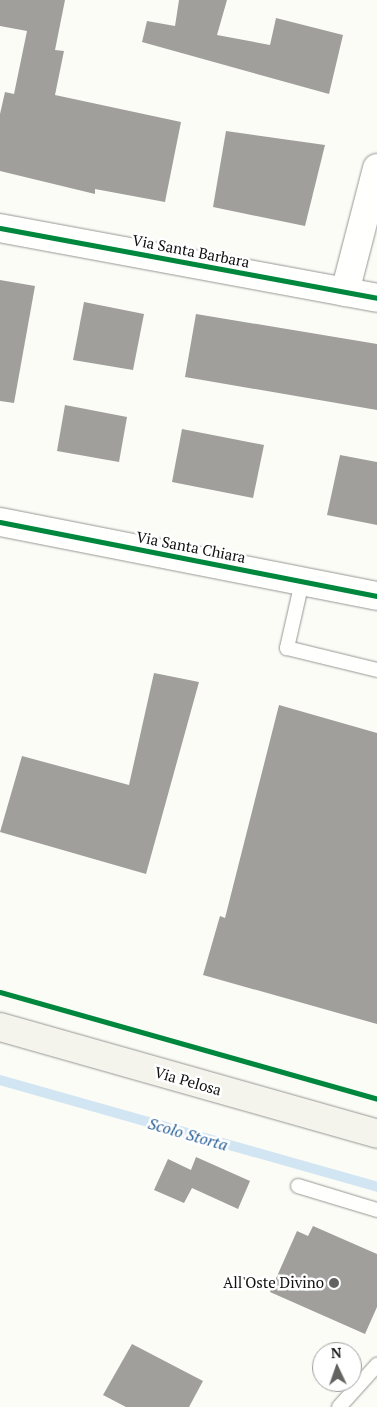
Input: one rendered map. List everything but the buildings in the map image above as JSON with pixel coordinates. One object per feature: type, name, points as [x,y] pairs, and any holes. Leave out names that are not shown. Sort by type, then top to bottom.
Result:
[{"type":"main road","name":"Via Pelosa","points":[[0,1027],[377,1134]]},
{"type":"street","points":[[345,292],[377,168]]},
{"type":"street","name":"Via Santa Barbara","points":[[0,228],[377,298]]},
{"type":"street","name":"Via Santa Chiara","points":[[0,522],[377,596]]},
{"type":"lane","points":[[302,582],[287,648],[377,670]]},
{"type":"lane","points":[[298,1186],[377,1210]]},
{"type":"lane","points":[[340,1407],[377,1365]]},
{"type":"waterway","name":"Scolo Storta","points":[[0,1080],[377,1187]]},
{"type":"cycle path","points":[[0,228],[377,298]]},
{"type":"cycle path","points":[[0,522],[377,596]]},
{"type":"cycle path","points":[[0,992],[377,1099]]},
{"type":"place","name":"All'Oste Divino","points":[[334,1283]]}]
